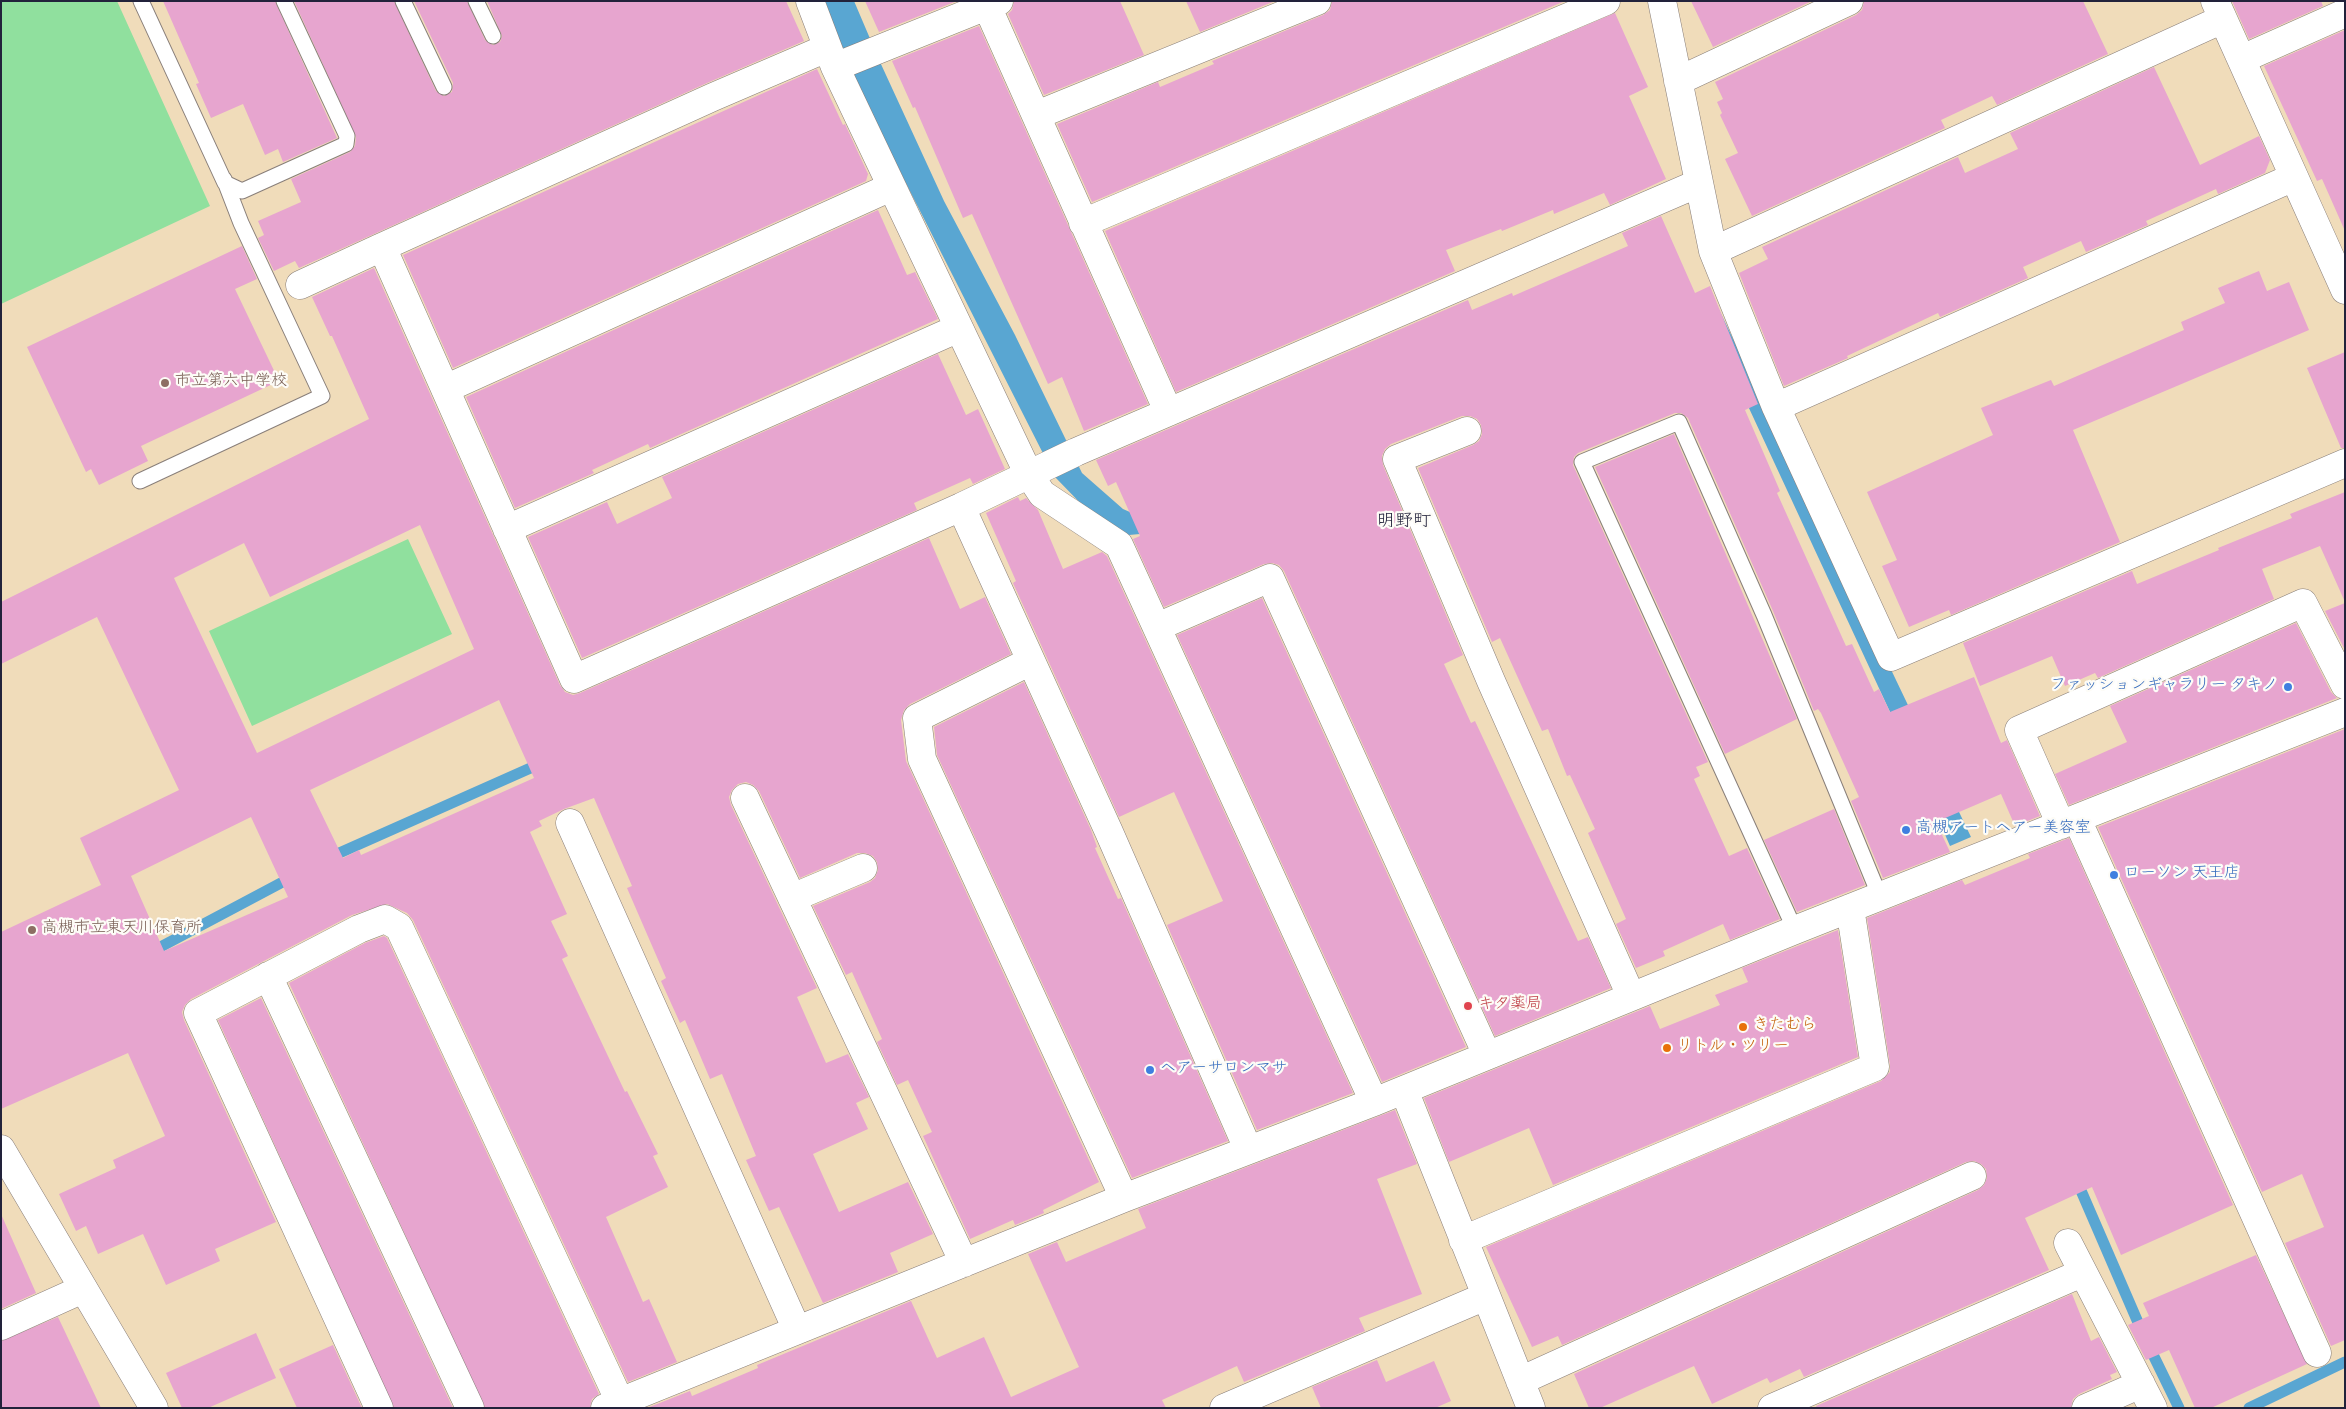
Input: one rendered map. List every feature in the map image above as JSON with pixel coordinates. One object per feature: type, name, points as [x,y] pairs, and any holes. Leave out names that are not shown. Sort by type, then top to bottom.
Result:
[{"type":"street","points":[[810,1],[892,187],[958,328],[1037,469],[1042,494],[1119,545],[1374,1102]]},
{"type":"street","points":[[1037,115],[1317,1]]},
{"type":"street","points":[[1083,223],[1606,1]]},
{"type":"street","points":[[1662,1],[1713,251],[1776,407],[1891,656],[2345,464]]},
{"type":"street","points":[[1678,81],[1849,1]]},
{"type":"street","points":[[300,286],[704,101],[835,59],[878,50],[993,3],[1037,115],[1083,223],[1168,411]]},
{"type":"street","points":[[1713,251],[2219,10],[2345,290]]},
{"type":"street","points":[[2242,59],[2345,13]]},
{"type":"street","points":[[1776,407],[2294,177]]},
{"type":"street","points":[[382,247],[574,679],[961,507],[1037,469],[1168,411],[1699,183]]},
{"type":"street","points":[[444,389],[892,187]]},
{"type":"street","points":[[507,529],[958,328]]},
{"type":"street","points":[[1467,431],[1397,459],[1492,681],[1631,996]]},
{"type":"street","points":[[961,507],[1248,1149]]},
{"type":"street","points":[[1157,627],[1270,578],[1487,1055]]},
{"type":"street","points":[[2317,1353],[2069,822],[2019,730],[2304,603],[2345,685]]},
{"type":"street","points":[[1031,661],[917,718],[922,759],[1124,1198]]},
{"type":"street","points":[[380,1408],[198,1014],[359,929],[385,919],[399,927],[612,1405],[1124,1198],[1374,1102],[1795,930],[2345,712]]},
{"type":"street","points":[[745,798],[964,1263]]},
{"type":"street","points":[[570,823],[797,1330]]},
{"type":"street","points":[[792,898],[863,868]]},
{"type":"street","points":[[1464,1240],[1874,1067],[1850,908]]},
{"type":"street","points":[[268,976],[470,1408]]},
{"type":"street","points":[[1404,1090],[1531,1408]]},
{"type":"street","points":[[1,1149],[154,1408]]},
{"type":"street","points":[[1520,1380],[1972,1176]]},
{"type":"street","points":[[2068,1243],[2147,1396],[2086,1408]]},
{"type":"street","points":[[1772,1408],[2082,1273]]},
{"type":"street","points":[[1,1326],[83,1288]]},
{"type":"street","points":[[1224,1408],[1486,1296]]},
{"type":"lane","points":[[140,481],[322,396],[240,223],[223,177],[141,1]]},
{"type":"lane","points":[[223,177],[225,183],[242,191],[346,144],[347,136],[284,1]]},
{"type":"lane","points":[[403,1],[444,88]]},
{"type":"lane","points":[[476,1],[493,36]]},
{"type":"lane","points":[[1795,930],[1582,462],[1679,422],[1764,615],[1880,897]]},
{"type":"green space","points":[[1,1],[117,1],[210,206],[1,304]]},
{"type":"green space","points":[[408,539],[452,634],[252,726],[209,631]]},
{"type":"water","points":[[824,1],[854,1],[944,201],[1015,335],[1082,473],[1123,509],[1141,517],[1713,297],[1971,837],[1950,846],[1910,755],[1709,322],[1151,533],[1129,535],[1088,511],[1055,477],[850,73]]},
{"type":"building","points":[[163,1],[275,1],[337,138],[283,162],[278,149],[265,155],[243,104],[211,118],[196,84],[199,83]]},
{"type":"building","points":[[294,1],[394,1],[436,91],[444,96],[452,92],[453,83],[414,1],[467,1],[485,40],[493,45],[500,42],[502,36],[487,1],[786,1],[804,41],[299,268],[295,261],[274,271],[258,238],[264,235],[258,221],[301,202],[291,179],[350,152],[355,146],[356,137]]},
{"type":"building","points":[[865,1],[957,1],[879,32]]},
{"type":"building","points":[[1014,1],[1120,1],[1144,55],[1044,95],[1008,14],[1012,10]]},
{"type":"building","points":[[1186,1],[1275,1],[1200,32]]},
{"type":"building","points":[[1332,1],[1565,1],[1092,202],[1057,124],[1158,82],[1160,87],[1214,64],[1212,61],[1323,15],[1330,10]]},
{"type":"building","points":[[1691,1],[1812,1],[1713,47]]},
{"type":"building","points":[[1864,1],[2083,1],[2108,54],[1997,105],[1992,96],[1941,120],[1945,128],[1752,216],[1725,159],[1738,153],[1720,115],[1722,113],[1717,102],[1723,99],[1715,82],[1856,15],[1862,10]]},
{"type":"building","points":[[2232,1],[2321,1],[2323,6],[2249,39]]},
{"type":"building","points":[[1615,13],[1648,87],[1629,96],[1666,179],[1610,205],[1604,193],[1554,214],[1553,210],[1502,231],[1501,229],[1446,250],[1455,271],[1176,392],[1105,231]]},
{"type":"building","points":[[979,26],[1148,404],[1084,431],[1062,377],[1048,384],[972,214],[963,218],[915,107],[913,108],[892,61]]},
{"type":"building","points":[[2345,30],[2345,231],[2322,179],[2317,181],[2264,66]]},
{"type":"building","points":[[2154,67],[2200,165],[2259,136],[2270,160],[2265,173],[2218,194],[2216,189],[2146,221],[2148,225],[2086,252],[2081,241],[2023,267],[2028,278],[1940,317],[1938,313],[1847,356],[1848,358],[1784,386],[1739,273],[1768,259],[1762,247],[1958,157],[1965,173],[2018,149],[2010,133]]},
{"type":"building","points":[[817,69],[868,174],[866,181],[453,368],[403,255]]},
{"type":"building","points":[[878,210],[907,275],[915,272],[938,319],[650,448],[648,444],[592,470],[594,473],[515,508],[466,397]]},
{"type":"building","points":[[1661,216],[1695,293],[1710,286],[1758,404],[1745,410],[1780,491],[1777,493],[1846,646],[1852,644],[1874,692],[1879,689],[1890,712],[1974,677],[2001,743],[2007,740],[2040,816],[2015,826],[2001,794],[1936,822],[1950,852],[1883,878],[1851,801],[1859,797],[1821,713],[1818,709],[1814,711],[1773,611],[1688,418],[1681,413],[1675,413],[1578,453],[1574,457],[1573,465],[1708,762],[1696,767],[1700,776],[1694,779],[1729,856],[1747,848],[1780,919],[1730,940],[1723,924],[1663,951],[1665,956],[1636,968],[1616,924],[1626,919],[1588,833],[1595,829],[1570,775],[1567,776],[1548,729],[1542,731],[1500,638],[1492,642],[1418,468],[1479,441],[1482,434],[1481,425],[1477,419],[1470,416],[1462,416],[1391,444],[1385,449],[1382,456],[1383,465],[1463,655],[1444,664],[1471,723],[1475,721],[1578,941],[1588,937],[1611,988],[1495,1036],[1284,571],[1279,565],[1272,563],[1264,564],[1164,607],[1133,539],[1140,536],[1116,482],[1108,486],[1096,460],[1468,300],[1472,310],[1512,293],[1513,296],[1628,246],[1622,233]]},
{"type":"building","points":[[242,246],[257,279],[235,289],[279,381],[141,446],[148,461],[99,485],[91,469],[86,472],[27,347]]},
{"type":"building","points":[[374,268],[560,685],[565,692],[573,695],[580,693],[929,538],[960,609],[985,597],[1011,654],[910,704],[904,710],[901,720],[906,761],[1099,1182],[1043,1210],[1044,1213],[1015,1225],[1013,1220],[970,1239],[923,1136],[932,1132],[908,1080],[897,1085],[877,1042],[882,1039],[852,972],[846,975],[813,906],[870,882],[875,878],[878,870],[877,862],[873,856],[857,853],[800,878],[759,791],[753,785],[746,782],[738,784],[732,790],[729,797],[731,805],[817,988],[797,997],[826,1063],[848,1054],[869,1097],[856,1103],[868,1129],[813,1154],[839,1212],[908,1182],[933,1234],[890,1253],[898,1272],[823,1303],[779,1207],[769,1211],[746,1160],[756,1156],[722,1074],[710,1079],[685,1020],[680,1023],[661,981],[666,978],[627,888],[632,886],[594,798],[539,821],[542,826],[530,832],[567,914],[551,921],[568,956],[562,959],[625,1092],[627,1091],[658,1154],[653,1156],[668,1187],[606,1217],[643,1302],[649,1299],[677,1362],[628,1382],[413,920],[407,913],[387,904],[352,915],[191,999],[185,1005],[182,1012],[276,1222],[215,1249],[220,1261],[166,1285],[143,1234],[98,1254],[86,1226],[76,1231],[59,1194],[116,1168],[113,1160],[165,1136],[128,1053],[1,1109],[1,932],[101,885],[80,838],[179,790],[97,617],[1,664],[1,602],[369,419],[332,336],[330,336],[312,297]],"holes":[[[420,525],[474,649],[257,753],[174,578],[244,543],[270,597]],[[499,700],[534,778],[361,855],[359,850],[343,858],[310,790]],[[251,817],[288,897],[164,951],[131,876]]]},
{"type":"building","points":[[2259,271],[2267,291],[2289,282],[2309,330],[2073,430],[2120,542],[1951,615],[1949,610],[1909,627],[1882,566],[1897,560],[1867,492],[1993,435],[1981,408],[2051,380],[2054,386],[2184,330],[2181,322],[2225,303],[2218,288]]},
{"type":"building","points":[[2345,352],[2345,448],[2341,448],[2307,368]]},
{"type":"building","points":[[938,354],[966,415],[978,409],[1005,469],[973,484],[970,478],[914,503],[917,510],[582,658],[528,537],[607,502],[617,524],[672,498],[662,477]]},
{"type":"building","points":[[1674,434],[1797,719],[1725,754],[1595,467]]},
{"type":"building","points":[[2345,492],[2345,602],[2320,546],[2262,569],[2274,599],[2098,678],[2095,673],[2065,686],[2052,656],[1980,686],[1963,643],[2132,571],[2137,584],[2292,518],[2290,514]]},
{"type":"building","points":[[1018,497],[1020,501],[1026,498],[1038,510],[1063,569],[1102,552],[1107,556],[1353,1093],[1257,1130],[1167,925],[1223,901],[1174,792],[1119,817],[1013,583],[1016,581],[986,513]]},
{"type":"building","points":[[1262,598],[1466,1047],[1382,1082],[1177,635]]},
{"type":"building","points":[[2345,603],[2345,650],[2325,611]]},
{"type":"building","points":[[2296,623],[2331,692],[2337,698],[2069,805],[2055,774],[2127,742],[2110,706]]},
{"type":"building","points":[[1024,682],[1091,830],[1097,847],[1095,848],[1118,899],[1121,898],[1228,1141],[1132,1178],[937,755],[934,727]]},
{"type":"building","points":[[2345,729],[2345,1340],[2331,1346],[2285,1243],[2324,1227],[2302,1174],[2262,1192],[2098,827]]},
{"type":"building","points":[[1834,809],[1865,885],[1797,912],[1764,840]]},
{"type":"building","points":[[2069,838],[2233,1205],[2121,1255],[2092,1187],[2025,1218],[2049,1270],[1804,1377],[1800,1369],[1770,1383],[1767,1378],[1712,1404],[1694,1366],[1600,1408],[1589,1408],[1574,1374],[1978,1190],[1984,1185],[1987,1178],[1986,1169],[1974,1161],[1966,1162],[1562,1345],[1558,1336],[1532,1347],[1486,1247],[1881,1081],[1890,1072],[1890,1065],[1867,918],[1962,880],[1965,885],[2030,858],[2028,854]]},
{"type":"building","points":[[1838,930],[1858,1057],[1553,1185],[1529,1128],[1449,1162],[1424,1098],[1650,1006],[1660,1029],[1720,1005],[1715,995],[1748,982],[1742,968]]},
{"type":"building","points":[[384,936],[387,938],[599,1394],[592,1399],[590,1408],[485,1408],[289,983],[365,943]]},
{"type":"building","points":[[261,998],[453,1408],[394,1408],[218,1020]]},
{"type":"building","points":[[1395,1110],[1417,1164],[1377,1179],[1422,1294],[1359,1318],[1365,1331],[1244,1382],[1237,1366],[1162,1400],[1166,1408],[647,1408],[690,1391],[692,1396],[758,1368],[757,1365],[911,1301],[937,1358],[984,1337],[1011,1397],[1079,1367],[1028,1254],[1057,1242],[1066,1262],[1146,1228],[1138,1209]]},
{"type":"building","points":[[1,1214],[36,1293],[1,1309]]},
{"type":"building","points":[[2256,1255],[2307,1364],[2211,1408],[2195,1408],[2169,1350],[2146,1360],[2128,1325],[2149,1316],[2143,1303]]},
{"type":"building","points":[[2072,1294],[2091,1341],[2099,1337],[2117,1372],[2110,1375],[2112,1379],[2079,1394],[2073,1399],[2071,1408],[1817,1408],[1816,1406]]},
{"type":"building","points":[[58,1317],[101,1408],[1,1408],[1,1341]]},
{"type":"building","points":[[256,1333],[276,1378],[208,1408],[182,1408],[166,1373]]},
{"type":"building","points":[[333,1345],[362,1408],[297,1408],[279,1369]]},
{"type":"building","points":[[1377,1360],[1386,1382],[1434,1361],[1451,1401],[1435,1408],[1321,1408],[1312,1387]]},
{"type":"waterway","points":[[328,858],[544,762]]},
{"type":"waterway","points":[[149,953],[294,876]]},
{"type":"waterway","points":[[2076,1179],[2143,1334],[2179,1408]]},
{"type":"waterway","points":[[2249,1408],[2345,1362]]},
{"type":"place","name":"市立第六中学校","points":[[165,383]]},
{"type":"place","name":"ファッションギャラリー タキノ","points":[[2288,687]]},
{"type":"place","name":"高槻アートヘアー美容室","points":[[1906,830]]},
{"type":"place","name":"ローソン 天王店","points":[[2114,875]]},
{"type":"place","name":"高槻市立東天川保育所","points":[[32,930]]},
{"type":"place","name":"キタ薬局","points":[[1468,1006]]},
{"type":"place","name":"きたむら","points":[[1743,1027]]},
{"type":"place","name":"リトル・ツリー","points":[[1667,1048]]},
{"type":"place","name":"ヘアーサロンマサ","points":[[1150,1070]]},
{"type":"district","name":"明野町","points":[[1404,523]]}]
